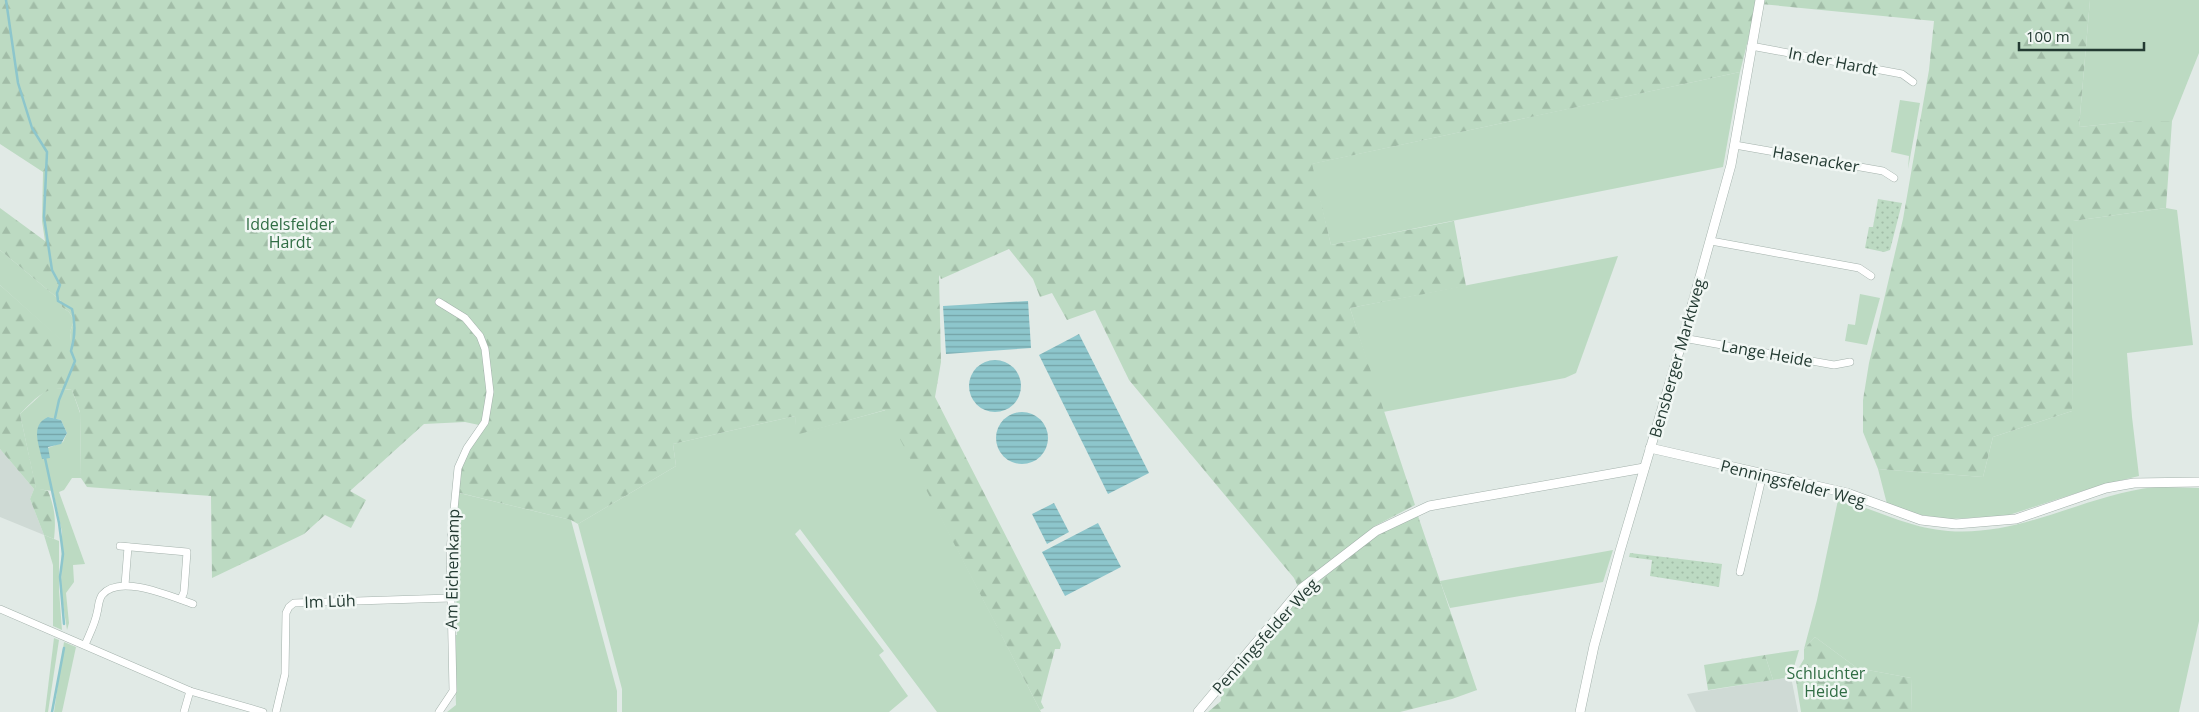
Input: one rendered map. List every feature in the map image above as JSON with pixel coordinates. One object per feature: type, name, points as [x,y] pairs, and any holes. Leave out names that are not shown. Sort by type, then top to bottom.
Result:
[{"type":"street","name":"Bensberger Marktweg","points":[[1580,712],[1594,646],[1711,241],[1735,145],[1760,0]]},
{"type":"street","name":"In der Hardt","points":[[1751,46],[1902,74],[1913,82]]},
{"type":"street","name":"Hasenacker","points":[[1735,145],[1883,171],[1894,178]]},
{"type":"street","points":[[1711,241],[1859,268],[1871,276]]},
{"type":"street","name":"Am Eichenkamp","points":[[439,302],[464,318],[480,336],[490,392],[486,422],[467,448],[458,468],[450,536],[453,691],[439,712]]},
{"type":"street","name":"Lange Heide","points":[[1684,338],[1834,365],[1850,362]]},
{"type":"street","name":"Penningsfelder Weg","points":[[1650,448],[1847,493],[1920,520],[1956,524],[2016,519],[2106,488],[2134,483],[2199,482]]},
{"type":"street","name":"Penningsfelder Weg","points":[[1198,712],[1302,588],[1376,531],[1429,506],[1644,468]]},
{"type":"street","points":[[1740,572],[1763,474]]},
{"type":"street","points":[[120,546],[187,552],[184,592],[180,600]]},
{"type":"street","points":[[125,585],[128,548]]},
{"type":"street","points":[[85,645],[103,594],[112,588],[125,585],[143,588],[193,604]]},
{"type":"street","name":"Im Lüh","points":[[276,712],[286,674],[286,613],[294,603],[450,598]]},
{"type":"street","points":[[0,609],[190,691],[263,712]]},
{"type":"street","points":[[184,712],[190,691]]},
{"type":"shaded area","points":[[0,449],[34,489],[30,499],[44,535],[0,517]]},
{"type":"shaded area","points":[[1791,677],[1798,712],[1696,712],[1687,694]]},
{"type":"green space","name":"Iddelsfelder Hardt","points":[[0,0],[1758,0],[1740,72],[1312,164],[1331,245],[1454,221],[1466,286],[1350,308],[1415,505],[1375,526],[1302,584],[1299,589],[1294,578],[1129,380],[1095,310],[1067,320],[1052,293],[1040,297],[1033,279],[1009,249],[941,279],[939,275],[941,362],[935,397],[1061,644],[1060,649],[1055,649],[1041,702],[1044,708],[1040,710],[885,410],[796,435],[795,416],[673,444],[676,466],[578,524],[571,520],[456,492],[464,459],[479,425],[465,422],[424,424],[350,491],[366,500],[351,528],[325,515],[304,534],[212,578],[211,496],[87,487],[81,478],[80,412],[72,390],[55,389],[43,393],[20,414],[36,488],[48,491],[54,509],[54,539],[44,535],[30,499],[34,489],[0,449],[0,285],[72,349],[70,332],[74,320],[69,312],[62,307],[61,301],[0,250],[0,208],[45,241],[42,221],[43,172],[0,144]]},
{"type":"green space","points":[[1763,0],[2090,0],[2079,127],[2136,121],[2172,121],[2166,208],[2073,221],[2072,411],[1993,437],[1983,477],[1878,469],[1863,432],[1863,400],[1869,363],[1903,219],[1929,70],[1934,21],[1761,4]]},
{"type":"green space","points":[[2090,0],[2199,0],[2199,53],[2172,121],[2136,121],[2079,127]]},
{"type":"green space","points":[[1740,72],[1723,167],[1331,245],[1311,164]]},
{"type":"green space","points":[[1900,100],[1920,103],[1908,169],[1909,156],[1891,152]]},
{"type":"green space","points":[[1878,199],[1902,203],[1890,250],[1884,252],[1865,248],[1869,227],[1873,227]]},
{"type":"green space","points":[[2166,208],[2177,210],[2193,345],[2127,353],[2139,476],[2098,486],[2006,516],[1948,519],[1915,514],[1887,504],[1878,469],[1983,477],[1993,437],[2072,411],[2073,221]]},
{"type":"green space","points":[[0,250],[61,301],[62,307],[69,312],[74,320],[70,332],[72,350],[0,285]]},
{"type":"green space","points":[[1618,256],[1576,373],[1565,378],[1383,412],[1350,308]]},
{"type":"green space","points":[[1860,294],[1880,298],[1867,345],[1845,341],[1848,324],[1855,325]]},
{"type":"green space","points":[[54,388],[72,390],[80,413],[81,478],[72,478],[64,490],[59,492],[85,564],[73,565],[74,582],[66,593],[69,623],[67,630],[61,591],[62,532],[53,491],[36,489],[20,414],[44,392]],"holes":[[[48,417],[61,420],[67,433],[63,442],[48,448]]]},
{"type":"green space","points":[[886,410],[1041,712],[937,712],[800,529],[795,534],[884,651],[879,655],[908,696],[889,712],[622,712],[622,689],[578,524],[676,466],[673,444],[795,416],[797,434]]},
{"type":"green space","points":[[2155,487],[2199,488],[2199,621],[2179,712],[1912,712],[1911,678],[1857,668],[1815,637],[1804,649],[1817,600],[1838,500],[1918,526],[1948,531],[1975,531],[2027,522],[2103,498]]},
{"type":"green space","points":[[455,492],[571,520],[617,691],[617,712],[447,712],[456,705],[454,635],[457,635]]},
{"type":"green space","points":[[1417,513],[1477,690],[1452,699],[1400,712],[1208,712],[1221,701],[1220,691],[1302,595],[1379,532]]},
{"type":"green space","points":[[44,535],[59,541],[59,590],[62,630],[53,626],[53,565]]},
{"type":"green space","points":[[1613,550],[1603,582],[1450,608],[1440,581]]},
{"type":"green space","points":[[1630,553],[1722,564],[1719,587],[1650,576],[1652,560],[1629,557]]},
{"type":"green space","name":"Schluchter Heide","points":[[1815,637],[1857,668],[1911,678],[1912,712],[1801,712],[1795,674],[1804,659],[1804,649]]},
{"type":"green space","points":[[54,638],[59,640],[48,712],[45,712]]},
{"type":"green space","points":[[64,642],[76,647],[62,712],[54,712]]},
{"type":"green space","points":[[1799,650],[1791,677],[1773,680],[1765,655]]},
{"type":"green space","points":[[1765,655],[1773,680],[1708,690],[1704,665]]},
{"type":"water","points":[[1028,301],[1031,348],[946,354],[943,306]]},
{"type":"water","points":[[1079,334],[1149,473],[1108,494],[1039,355]]},
{"type":"water","points":[[990,360],[1000,360],[1010,364],[1017,371],[1021,386],[1017,401],[1010,408],[1000,412],[990,412],[980,408],[973,401],[969,391],[969,381],[973,371],[980,364]]},
{"type":"water","points":[[1017,412],[1027,412],[1041,419],[1048,433],[1048,443],[1041,457],[1027,464],[1017,464],[1007,460],[1000,453],[996,443],[996,433],[1000,423],[1007,416]]},
{"type":"water","points":[[48,417],[61,420],[67,433],[61,444],[48,447],[50,458],[42,459],[37,430],[42,420]]},
{"type":"water","points":[[1054,503],[1069,532],[1047,544],[1032,514]]},
{"type":"water","points":[[1098,523],[1121,567],[1065,596],[1042,552]]},
{"type":"waterway","points":[[6,0],[18,83],[32,128],[47,152],[44,217],[52,270],[60,285],[57,293],[58,301],[72,309],[74,320],[74,336],[71,351],[75,361],[59,400],[55,418]]},
{"type":"waterway","points":[[45,458],[59,523],[63,554],[60,577],[64,624]]},
{"type":"waterway","points":[[52,712],[64,648]]}]
